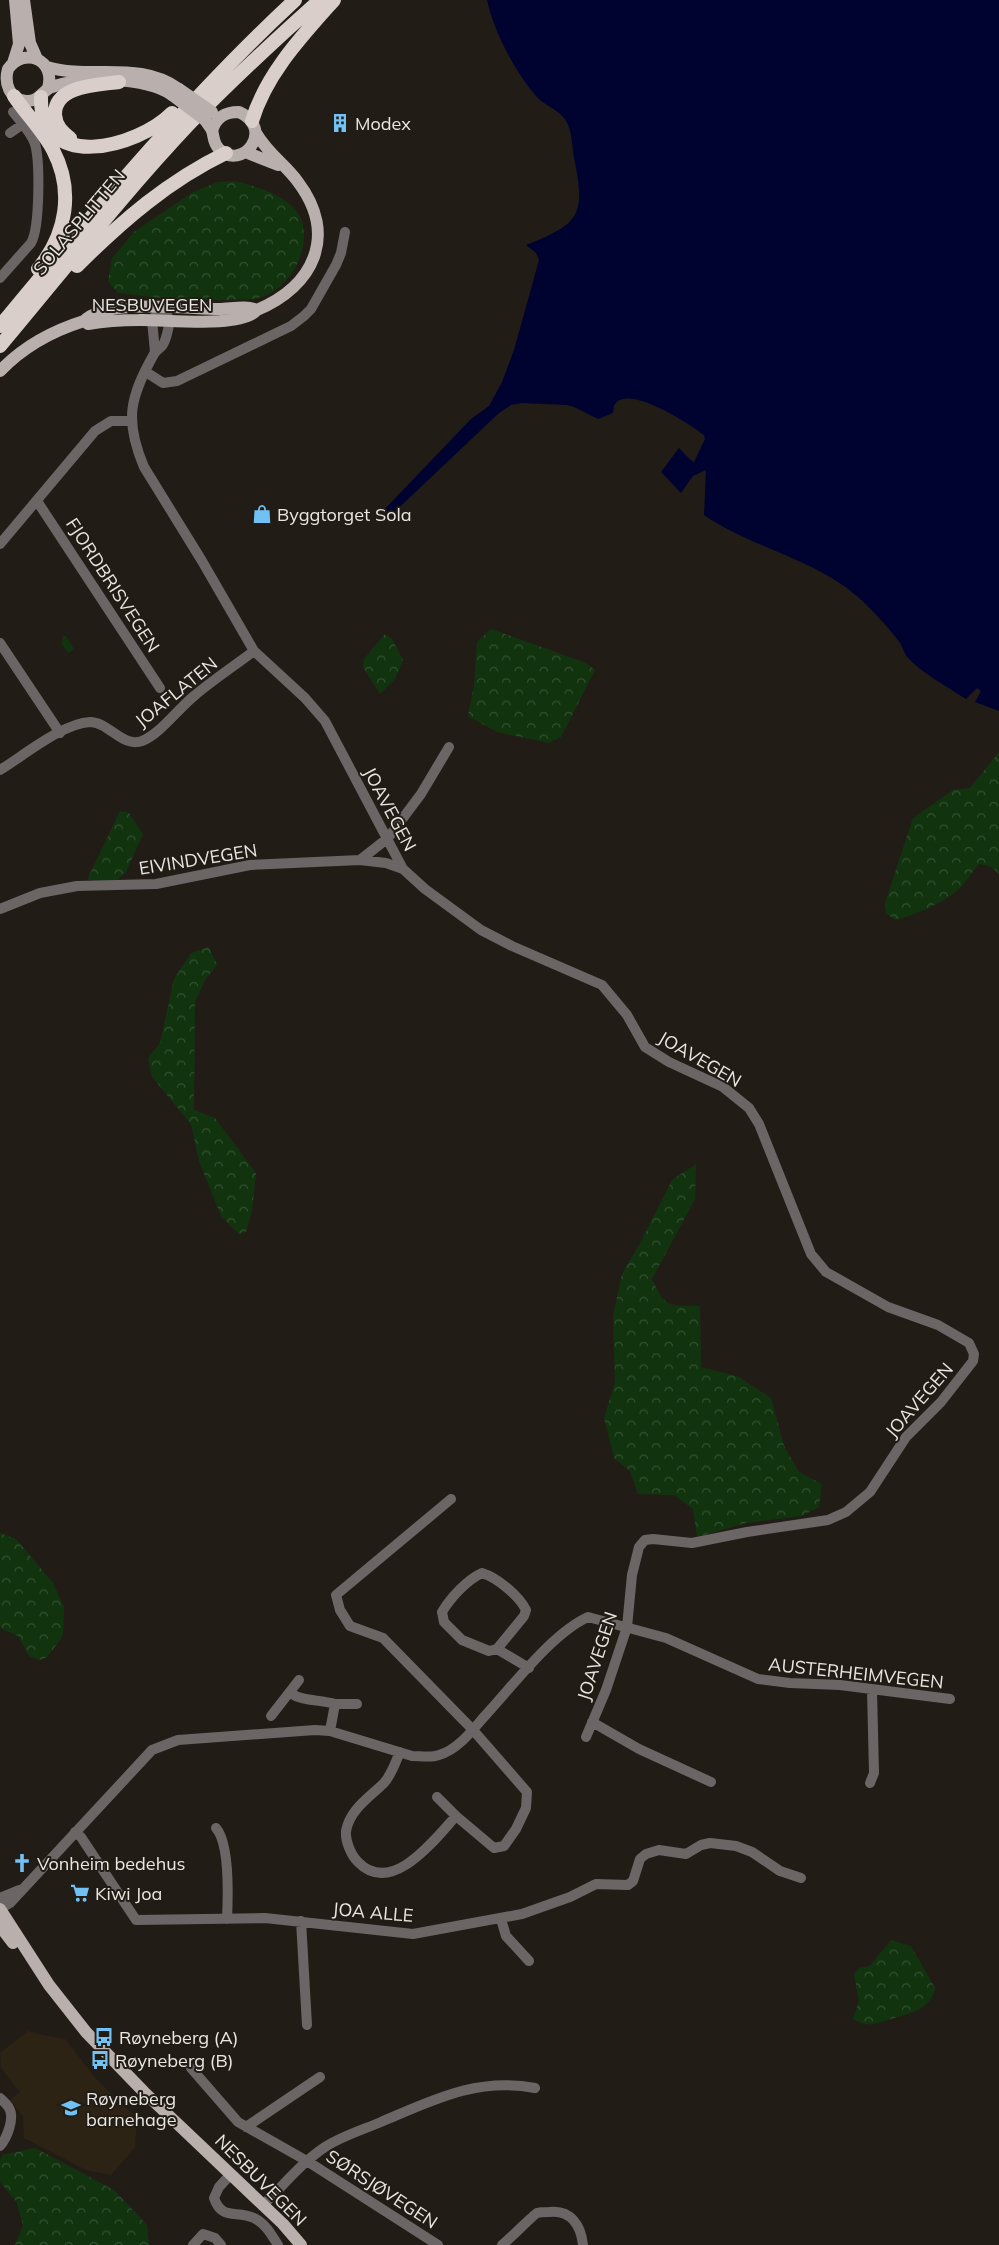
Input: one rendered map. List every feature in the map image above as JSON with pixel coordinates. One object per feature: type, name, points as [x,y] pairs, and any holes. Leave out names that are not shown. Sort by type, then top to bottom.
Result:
[{"type":"highway","points":[[44,92],[42,117],[51,133],[66,143],[108,146],[138,137],[152,130],[164,120],[204,80],[232,60],[295,0]]},
{"type":"highway","name":"SOLASPLITTEN","points":[[0,346],[189,124],[271,43],[320,0]]},
{"type":"highway","points":[[254,127],[261,97],[293,46],[334,0]]},
{"type":"highway","name":"SOLASPLITTEN","points":[[3,323],[142,156],[232,60]]},
{"type":"highway","points":[[81,145],[61,132],[55,119],[57,104],[65,94],[73,90],[119,82]]},
{"type":"highway","points":[[3,323],[20,292],[41,266],[54,244],[62,225],[66,204],[65,183],[61,167],[52,148],[14,96]]},
{"type":"highway","points":[[24,317],[119,225],[153,197],[204,164],[226,154]]},
{"type":"main road","points":[[15,0],[19,44],[6,76],[9,90],[14,96],[27,101],[44,92],[77,81],[148,84],[176,92]]},
{"type":"main road","points":[[24,0],[30,43],[49,74],[44,92]]},
{"type":"main road","points":[[12,63],[20,58],[28,57],[72,72],[136,72],[161,78],[213,120],[215,144],[226,154],[239,155],[251,147],[254,127],[239,112],[230,112],[213,120]]},
{"type":"main road","name":"NESBUVEGEN","points":[[0,371],[36,342],[56,331],[84,321],[88,324],[111,320],[228,320],[253,315],[257,310],[286,296],[299,283],[309,268],[315,253],[318,238],[314,209],[297,180],[268,151],[254,127]]},
{"type":"main road","points":[[245,152],[286,169]]},
{"type":"main road","points":[[84,321],[88,317],[110,310],[135,306],[222,309],[252,308],[257,310]]},
{"type":"main road","name":"NESBUVEGEN","points":[[0,1909],[49,1984]]},
{"type":"main road","name":"NESBUVEGEN","points":[[0,1926],[25,1959],[49,1984],[101,2049],[230,2175],[266,2202],[301,2245]]},
{"type":"main road","name":"NESBUVEGEN","points":[[197,2141],[214,2153],[308,2245]]},
{"type":"street","points":[[0,278],[31,243],[36,230],[38,155],[34,142],[13,112]]},
{"type":"street","points":[[10,133],[23,124]]},
{"type":"street","points":[[146,372],[163,383],[177,381],[291,326],[311,308],[317,299],[341,253],[345,232]]},
{"type":"street","points":[[152,320],[163,307],[170,321]]},
{"type":"street","name":"JOAVEGEN","points":[[152,320],[155,352]]},
{"type":"street","name":"JOAVEGEN","points":[[170,321],[163,345],[155,352],[135,392],[130,421],[137,451],[144,467],[254,650],[325,721],[388,838],[403,870],[481,930],[512,946],[602,985],[627,1015],[645,1047],[669,1062],[723,1086],[749,1108],[759,1124],[811,1254],[826,1272],[888,1307],[938,1325],[968,1343],[974,1354],[973,1361],[953,1388],[906,1437],[870,1492],[846,1512],[828,1520],[746,1532],[692,1543],[653,1538],[645,1540],[640,1547],[632,1575],[628,1627],[586,1737]]},
{"type":"street","points":[[0,544],[96,431],[112,421],[130,421]]},
{"type":"street","name":"FJORDBRISVEGEN","points":[[37,501],[50,517],[160,688]]},
{"type":"street","points":[[0,642],[60,732]]},
{"type":"street","name":"JOAFLATEN","points":[[0,770],[60,732],[81,723],[90,722],[106,727],[126,740],[141,741],[155,732],[193,697],[254,650]]},
{"type":"street","points":[[360,860],[388,838],[421,794],[449,747]]},
{"type":"street","name":"EIVINDVEGEN","points":[[0,909],[40,893],[77,886],[156,884],[250,865],[360,860],[386,862],[403,870]]},
{"type":"street","points":[[437,1797],[486,1844],[494,1848],[499,1848],[510,1838],[528,1801],[527,1792],[521,1783],[473,1730],[383,1638],[350,1626],[340,1610],[336,1595],[451,1499]]},
{"type":"street","points":[[497,1649],[524,1616],[526,1610],[523,1602],[490,1576],[482,1574],[475,1577],[448,1603],[442,1612],[444,1622],[462,1640],[489,1651],[497,1649],[529,1668]]},
{"type":"street","name":"AUSTERHEIMVEGEN","points":[[0,1909],[10,1904],[152,1750],[166,1743],[178,1740],[300,1730],[330,1731],[400,1752],[427,1757],[440,1755],[452,1749],[473,1730],[561,1633],[588,1617],[666,1638],[758,1679],[950,1700]]},
{"type":"street","points":[[271,1716],[299,1680]]},
{"type":"street","points":[[870,1783],[874,1773],[872,1690]]},
{"type":"street","points":[[290,1693],[299,1698],[323,1700],[335,1704],[357,1704]]},
{"type":"street","points":[[330,1731],[335,1704]]},
{"type":"street","name":"JOAVEGEN","points":[[592,1722],[640,1749],[711,1782]]},
{"type":"street","points":[[400,1752],[385,1782],[364,1801],[348,1824],[346,1832],[347,1842],[358,1862],[368,1869],[377,1872],[390,1873],[404,1868],[456,1816]]},
{"type":"street","points":[[216,1828],[222,1837],[227,1871],[227,1919]]},
{"type":"street","name":"JOA ALLE","points":[[75,1832],[91,1850],[136,1920],[265,1918],[413,1934],[522,1914],[570,1897],[596,1884],[628,1885],[633,1881],[640,1859],[651,1851],[686,1854],[701,1845],[710,1843],[736,1846],[752,1852],[780,1871],[801,1878]]},
{"type":"street","name":"AUSTERHEIMVEGEN","points":[[0,1898],[22,1889]]},
{"type":"street","points":[[501,1919],[506,1936],[529,1961]]},
{"type":"street","points":[[301,1922],[306,2025]]},
{"type":"street","name":"SØRSJØVEGEN","points":[[190,2068],[238,2122],[307,2161],[438,2245]]},
{"type":"street","points":[[246,2127],[320,2077]]},
{"type":"street","points":[[266,2202],[307,2161],[339,2140],[436,2098],[490,2085],[513,2084],[535,2088]]},
{"type":"street","points":[[0,2098],[9,2108],[11,2118],[7,2136],[0,2146]]},
{"type":"street","points":[[230,2175],[219,2188],[214,2198],[217,2206],[225,2213],[253,2218],[260,2222],[266,2226],[278,2245]]},
{"type":"street","points":[[502,2245],[537,2214],[553,2211],[568,2214],[576,2221],[582,2231],[583,2245]]},
{"type":"street","points":[[193,2245],[203,2234],[215,2238],[222,2245]]},
{"type":"shaded area","name":"Røyneberg barnehage","points":[[28,2031],[65,2039],[97,2080],[137,2118],[135,2147],[111,2175],[86,2170],[24,2138],[23,2116],[10,2100],[20,2092],[1,2068],[0,2053]]},
{"type":"green space","points":[[235,181],[272,193],[295,209],[300,217],[304,241],[301,254],[289,277],[280,287],[258,298],[231,300],[174,299],[118,293],[108,281],[112,258],[134,232],[193,192],[218,182]]},
{"type":"green space","points":[[491,629],[586,663],[595,670],[561,737],[549,743],[497,732],[468,716],[474,685],[477,642]]},
{"type":"green space","points":[[385,634],[392,639],[403,660],[395,679],[380,694],[363,667],[364,659]]},
{"type":"green space","points":[[63,636],[66,636],[74,649],[68,653],[62,644]]},
{"type":"green space","points":[[999,752],[999,874],[991,867],[979,864],[962,886],[946,899],[895,920],[886,913],[885,903],[913,818],[953,790],[970,788]]},
{"type":"green space","points":[[120,811],[129,813],[143,834],[126,872],[115,882],[87,880]]},
{"type":"green space","points":[[209,947],[217,965],[205,980],[195,1002],[194,1110],[215,1118],[256,1173],[252,1211],[246,1232],[239,1234],[221,1216],[199,1161],[191,1124],[152,1077],[148,1058],[160,1043],[174,979],[191,953]]},
{"type":"green space","points":[[696,1164],[695,1199],[652,1279],[661,1296],[670,1304],[700,1306],[701,1367],[739,1377],[771,1398],[784,1446],[799,1472],[822,1484],[819,1507],[801,1516],[746,1523],[697,1537],[693,1509],[674,1495],[638,1494],[630,1471],[614,1458],[604,1418],[615,1382],[613,1316],[622,1274],[672,1180]]},
{"type":"green space","points":[[0,1533],[16,1539],[53,1583],[64,1607],[61,1639],[47,1657],[40,1660],[29,1656],[18,1636],[0,1628]]},
{"type":"green space","points":[[891,1940],[911,1946],[935,1988],[933,1995],[925,2005],[913,2012],[874,2024],[864,2024],[853,2019],[859,2001],[854,1974],[859,1968],[870,1966]]},
{"type":"green space","points":[[35,2148],[114,2190],[147,2225],[149,2245],[15,2245],[23,2225],[16,2201],[0,2182],[0,2160],[2,2155]]},
{"type":"water","points":[[487,0],[999,0],[999,711],[975,702],[981,691],[977,688],[966,699],[920,669],[907,657],[900,643],[880,619],[865,603],[841,584],[807,565],[737,534],[704,515],[706,470],[693,476],[681,493],[661,472],[679,448],[694,462],[705,439],[704,435],[673,415],[644,402],[631,399],[620,400],[614,406],[613,413],[598,419],[567,405],[522,403],[511,405],[499,413],[386,520],[380,514],[471,419],[489,406],[502,382],[514,350],[539,260],[536,253],[526,245],[558,231],[575,215],[578,205],[578,177],[568,125],[560,114],[537,97],[513,64],[500,38]]},
{"type":"place","name":"Modex","points":[[340,123]]},
{"type":"place","name":"Byggtorget Sola","points":[[262,514]]},
{"type":"place","name":"Vonheim bedehus","points":[[22,1863]]},
{"type":"place","name":"Kiwi Joa","points":[[80,1893]]},
{"type":"place","name":"Røyneberg (A)","points":[[104,2037]]},
{"type":"place","name":"Røyneberg (B)","points":[[100,2060]]},
{"type":"place","name":"Røyneberg barnehage","points":[[71,2108]]}]
